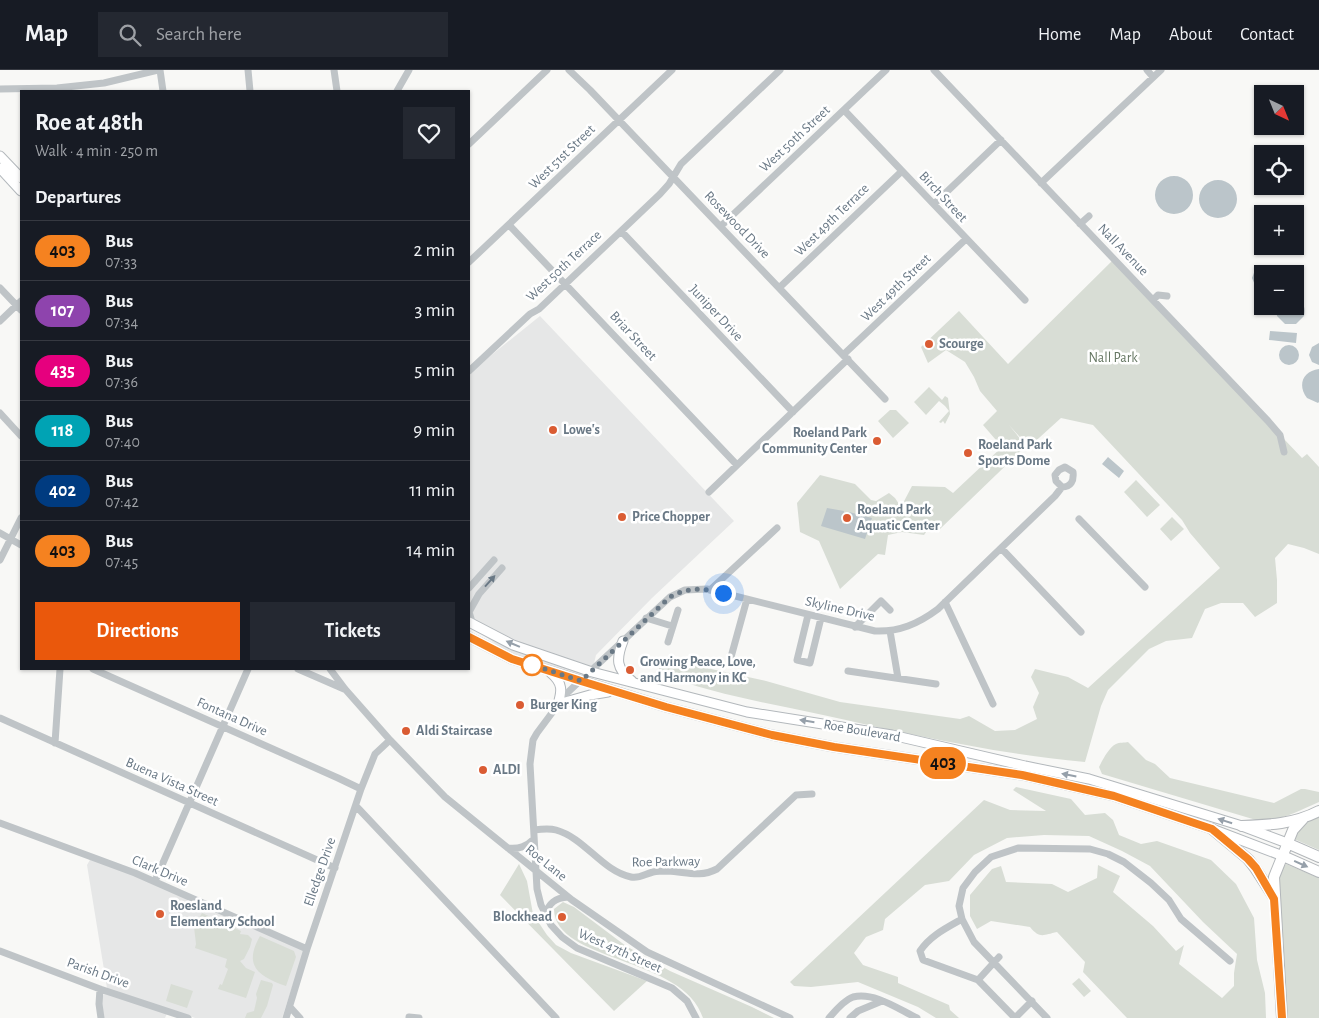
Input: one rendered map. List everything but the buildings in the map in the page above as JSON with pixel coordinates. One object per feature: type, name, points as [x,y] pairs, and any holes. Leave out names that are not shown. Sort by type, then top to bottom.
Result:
[{"type":"highway","points":[[1242,826],[1274,825],[1303,819],[1319,811]]},
{"type":"highway","points":[[1282,1018],[1274,877],[1293,830],[1303,819]]},
{"type":"highway","points":[[1212,829],[1256,868],[1274,899]]},
{"type":"highway","points":[[1287,843],[1319,857]]},
{"type":"highway","points":[[1283,856],[1319,872]]},
{"type":"main road","points":[[0,156],[20,177]]},
{"type":"main road","points":[[0,168],[20,190]]},
{"type":"main road","name":"Roe Boulevard","points":[[471,624],[513,645],[592,672],[747,712],[892,735],[1088,779],[1242,826],[1287,843]]},
{"type":"main road","name":"Roe Boulevard","points":[[470,638],[512,659],[666,707],[772,735],[834,747],[1004,772],[1114,796],[1212,829],[1283,856]]},
{"type":"main road","points":[[623,641],[619,651],[619,667],[625,676],[634,682]]},
{"type":"main road","points":[[547,670],[561,684],[562,692],[558,704]]},
{"type":"main road","points":[[558,704],[590,694],[616,692]]},
{"type":"street","points":[[0,89],[59,90],[120,81],[159,70],[163,90]]},
{"type":"street","points":[[248,70],[250,90]]},
{"type":"street","points":[[334,70],[337,90]]},
{"type":"street","points":[[398,90],[409,70]]},
{"type":"street","points":[[470,143],[547,70]]},
{"type":"street","name":"Rosewood Drive","points":[[569,70],[674,177],[885,399]]},
{"type":"street","name":"West 51st Street","points":[[470,261],[672,70]]},
{"type":"street","name":"West 50th Terrace","points":[[470,370],[530,314],[539,309],[660,194],[674,177],[681,164],[780,70]]},
{"type":"street","name":"West 50th Street","points":[[721,226],[886,70]]},
{"type":"street","name":"Nall Avenue","points":[[934,70],[1280,435],[1284,452]]},
{"type":"street","points":[[1147,70],[1153,77]]},
{"type":"street","points":[[1041,183],[1161,70]]},
{"type":"street","name":"Birch Street","points":[[844,110],[1024,300]]},
{"type":"street","points":[[934,204],[1002,140]]},
{"type":"street","name":"West 49th Terrace","points":[[780,288],[902,171]]},
{"type":"street","points":[[1080,224],[1089,216]]},
{"type":"street","name":"Briar Street","points":[[509,225],[737,465]]},
{"type":"street","name":"Juniper Drive","points":[[621,231],[793,412]]},
{"type":"street","name":"West 49th Street","points":[[709,492],[793,412],[966,239]]},
{"type":"street","points":[[0,288],[20,305],[0,320]]},
{"type":"street","points":[[1153,300],[1158,296],[1167,296]]},
{"type":"street","points":[[0,413],[20,435]]},
{"type":"street","name":"Skyline Drive","points":[[558,704],[566,694],[592,672],[646,618],[675,594],[696,588],[874,631],[902,629],[920,622],[945,602],[1055,496],[1062,487]]},
{"type":"street","points":[[1079,519],[1145,588]]},
{"type":"street","points":[[0,560],[20,520]]},
{"type":"street","points":[[710,590],[776,528]]},
{"type":"street","points":[[0,534],[20,544]]},
{"type":"street","points":[[1001,548],[1081,632]]},
{"type":"street","points":[[470,587],[494,560]]},
{"type":"street","points":[[470,610],[479,594],[502,568]]},
{"type":"street","points":[[731,657],[747,599]]},
{"type":"street","points":[[855,627],[881,601],[890,610]]},
{"type":"street","points":[[945,602],[993,704]]},
{"type":"street","points":[[668,642],[678,610]]},
{"type":"street","points":[[808,615],[796,660],[810,663],[821,618]]},
{"type":"street","points":[[646,618],[672,626]]},
{"type":"street","points":[[890,631],[898,678]]},
{"type":"street","points":[[55,743],[60,670]]},
{"type":"street","name":"Fontana Drive","points":[[95,670],[361,789]]},
{"type":"street","points":[[155,881],[248,670]]},
{"type":"street","points":[[300,670],[345,689]]},
{"type":"street","name":"Roe Lane","points":[[331,670],[390,740],[445,797],[536,872],[621,936],[647,952],[790,1018]]},
{"type":"street","points":[[848,671],[936,684]]},
{"type":"street","name":"West 47th Street","points":[[558,704],[540,726],[533,740],[530,764],[537,888],[545,915],[562,937],[578,948],[672,988],[686,1000],[696,1018]]},
{"type":"street","name":"Buena Vista Street","points":[[0,718],[335,868]]},
{"type":"street","name":"Elledge Drive","points":[[286,1018],[307,949],[361,789],[375,754],[390,740]]},
{"type":"street","name":"Roe Parkway","points":[[534,830],[558,830],[611,867],[631,877],[668,871],[696,875],[707,874],[717,869],[796,795],[812,794]]},
{"type":"street","points":[[356,806],[556,1018]]},
{"type":"street","name":"Clark Drive","points":[[0,823],[155,881],[307,949]]},
{"type":"street","points":[[507,848],[519,848],[534,839]]},
{"type":"street","points":[[1048,1018],[997,960],[974,942],[962,919],[959,906],[963,888],[975,872],[992,857],[1018,848],[1090,849],[1108,854],[1124,862],[1151,883],[1169,900],[1186,924],[1230,961]]},
{"type":"street","points":[[545,915],[552,902],[568,896]]},
{"type":"street","points":[[962,919],[940,931],[924,945],[920,952],[923,960],[978,980],[1015,1018],[1032,1001]]},
{"type":"street","name":"Parish Drive","points":[[0,952],[100,989],[188,1018]]},
{"type":"street","points":[[978,980],[997,960]]},
{"type":"street","points":[[100,989],[99,1004],[101,1018]]},
{"type":"street","points":[[829,1018],[851,998],[868,996],[917,1018]]},
{"type":"street","points":[[850,1018],[858,1011],[882,1001]]},
{"type":"street","points":[[290,1007],[300,1018]]},
{"type":"street","points":[[409,1017],[420,1018]]},
{"type":"shaded area","points":[[1174,176],[1187,182],[1193,195],[1187,208],[1174,214],[1161,208],[1155,195],[1161,182]]},
{"type":"shaded area","points":[[1218,180],[1231,186],[1237,199],[1231,212],[1218,218],[1205,212],[1199,199],[1205,186]]},
{"type":"shaded area","points":[[1304,307],[1305,310],[1304,316],[1296,324],[1285,324],[1277,316],[1304,315]]},
{"type":"shaded area","points":[[540,316],[734,521],[652,598],[596,655],[592,672],[575,676],[522,664],[470,625],[470,372]]},
{"type":"shaded area","points":[[1270,331],[1297,333],[1296,343],[1269,340]]},
{"type":"shaded area","points":[[1319,343],[1319,365],[1312,362],[1309,355],[1312,347]]},
{"type":"shaded area","points":[[1285,345],[1293,345],[1299,351],[1299,359],[1293,365],[1285,365],[1279,359],[1279,351]]},
{"type":"shaded area","points":[[1319,369],[1318,403],[1307,398],[1302,384],[1303,379],[1309,373]]},
{"type":"shaded area","points":[[1108,457],[1124,471],[1119,478],[1102,464]]},
{"type":"shaded area","points":[[827,508],[844,511],[842,523],[845,524],[849,512],[872,518],[865,539],[821,526]]},
{"type":"shaded area","name":"Roesland Elementary School","points":[[91,858],[157,884],[304,951],[282,1018],[195,1018],[169,1009],[165,1018],[103,1018],[101,1000],[107,988],[87,865]]},
{"type":"green space","name":"Nall Park","points":[[1114,259],[1302,458],[1307,454],[1319,467],[1319,554],[1288,544],[1275,558],[1277,603],[1255,617],[1243,603],[1221,603],[1205,609],[1192,638],[1166,641],[1149,649],[1108,690],[1101,706],[1085,762],[986,749],[920,736],[740,697],[700,687],[661,674],[659,668],[693,665],[766,681],[840,702],[960,719],[969,716],[995,731],[1015,730],[1037,719],[1033,707],[1039,693],[1031,677],[1035,669],[1068,677],[1088,688],[1220,568],[1190,533],[1182,520],[1093,425],[1061,418],[1029,447],[1009,425],[1026,446],[940,529],[937,521],[936,529],[929,528],[924,535],[902,532],[888,535],[885,555],[878,554],[840,589],[819,541],[800,532],[797,503],[820,475],[855,484],[871,500],[876,501],[889,493],[901,507],[912,486],[945,487],[953,493],[1002,447],[983,425],[997,411],[980,391],[965,362],[946,350],[928,363],[921,347],[959,311],[1008,364]]},
{"type":"green space","points":[[929,387],[942,400],[945,396],[948,398],[950,414],[945,424],[943,421],[939,422],[949,411],[939,401],[926,415],[914,402]]},
{"type":"green space","points":[[890,410],[896,410],[909,423],[893,438],[878,421]]},
{"type":"green space","points":[[1136,480],[1160,505],[1147,517],[1124,492]]},
{"type":"green space","points":[[1172,517],[1184,529],[1171,541],[1160,529]]},
{"type":"green space","points":[[1128,742],[1146,760],[1155,764],[1170,778],[1274,803],[1301,789],[1305,789],[1319,792],[1319,802],[1274,819],[1256,820],[1102,774],[1099,767],[1108,751],[1117,743]]},
{"type":"green space","points":[[1016,787],[1071,799],[1085,815],[1105,813],[1113,820],[1119,835],[1141,844],[1157,841],[1211,860],[1236,884],[1254,918],[1257,960],[1265,993],[1266,1018],[1127,1018],[1083,972],[1085,962],[1057,932],[1039,935],[1030,927],[991,921],[977,929],[970,916],[970,895],[992,869],[1001,866],[1006,882],[1052,884],[1068,892],[1097,878],[1098,865],[1120,876],[1113,892],[1153,926],[1176,951],[1184,945],[1179,964],[1222,998],[1234,986],[1237,954],[1203,922],[1150,866],[1089,836],[1044,835],[1007,838],[974,855],[949,881],[925,885],[885,919],[883,930],[866,937],[854,953],[863,965],[898,977],[898,983],[949,1005],[950,1010],[959,1018],[936,1018],[918,1007],[858,982],[811,987],[794,986],[790,982],[984,800],[1010,810],[1046,811],[1013,790]]},
{"type":"green space","points":[[1319,816],[1319,850],[1294,839],[1304,824]]},
{"type":"green space","points":[[519,864],[527,881],[533,914],[556,945],[571,953],[647,981],[614,1011],[500,895]]},
{"type":"green space","points":[[1286,864],[1319,878],[1319,1018],[1286,1018],[1278,882],[1279,874]]},
{"type":"green space","points":[[563,902],[574,907],[626,946],[670,971],[774,1018],[703,1018],[691,998],[672,982],[575,940],[560,927],[554,909]]},
{"type":"green space","points":[[202,913],[241,931],[240,934],[248,935],[252,939],[244,959],[240,961],[246,968],[255,972],[246,998],[218,989],[220,984],[222,985],[228,969],[225,967],[227,959],[195,948],[194,927],[190,927],[189,922],[198,920]]},
{"type":"green space","points":[[260,936],[294,951],[296,957],[286,986],[261,974],[256,968],[253,962],[253,955]]},
{"type":"green space","points":[[1079,978],[1091,991],[1084,997],[1072,984]]},
{"type":"green space","points":[[261,980],[273,985],[267,1006],[261,1018],[245,1018],[247,1013],[254,1011],[256,994]]},
{"type":"green space","points":[[171,984],[193,991],[187,1008],[166,1001]]},
{"type":"bus line","name":"403","points":[[470,638],[512,659],[666,707],[772,735],[834,747],[1022,775],[1114,796],[1212,829],[1237,848],[1256,868],[1274,899],[1282,1018]]},
{"type":"place","name":"Scourge","points":[[929,344]]},
{"type":"place","name":"Lowe's","points":[[553,430]]},
{"type":"place","name":"Roeland Park Community Center","points":[[877,441]]},
{"type":"place","name":"Roeland Park Sports Dome","points":[[968,453]]},
{"type":"place","name":"Price Chopper","points":[[622,517]]},
{"type":"place","name":"Roeland Park Aquatic Center","points":[[847,518]]},
{"type":"place","name":"Growing Peace, Love, and Harmony in KC","points":[[630,670]]},
{"type":"place","name":"Burger King","points":[[520,705]]},
{"type":"place","name":"Aldi Staircase","points":[[406,731]]},
{"type":"place","name":"ALDI","points":[[483,770]]},
{"type":"place","name":"Roesland Elementary School","points":[[160,914]]},
{"type":"place","name":"Blockhead","points":[[562,917]]},
{"type":"route","points":[[532,665],[530,664],[581,681],[670,597],[685,590],[696,588],[723,593]]}]
